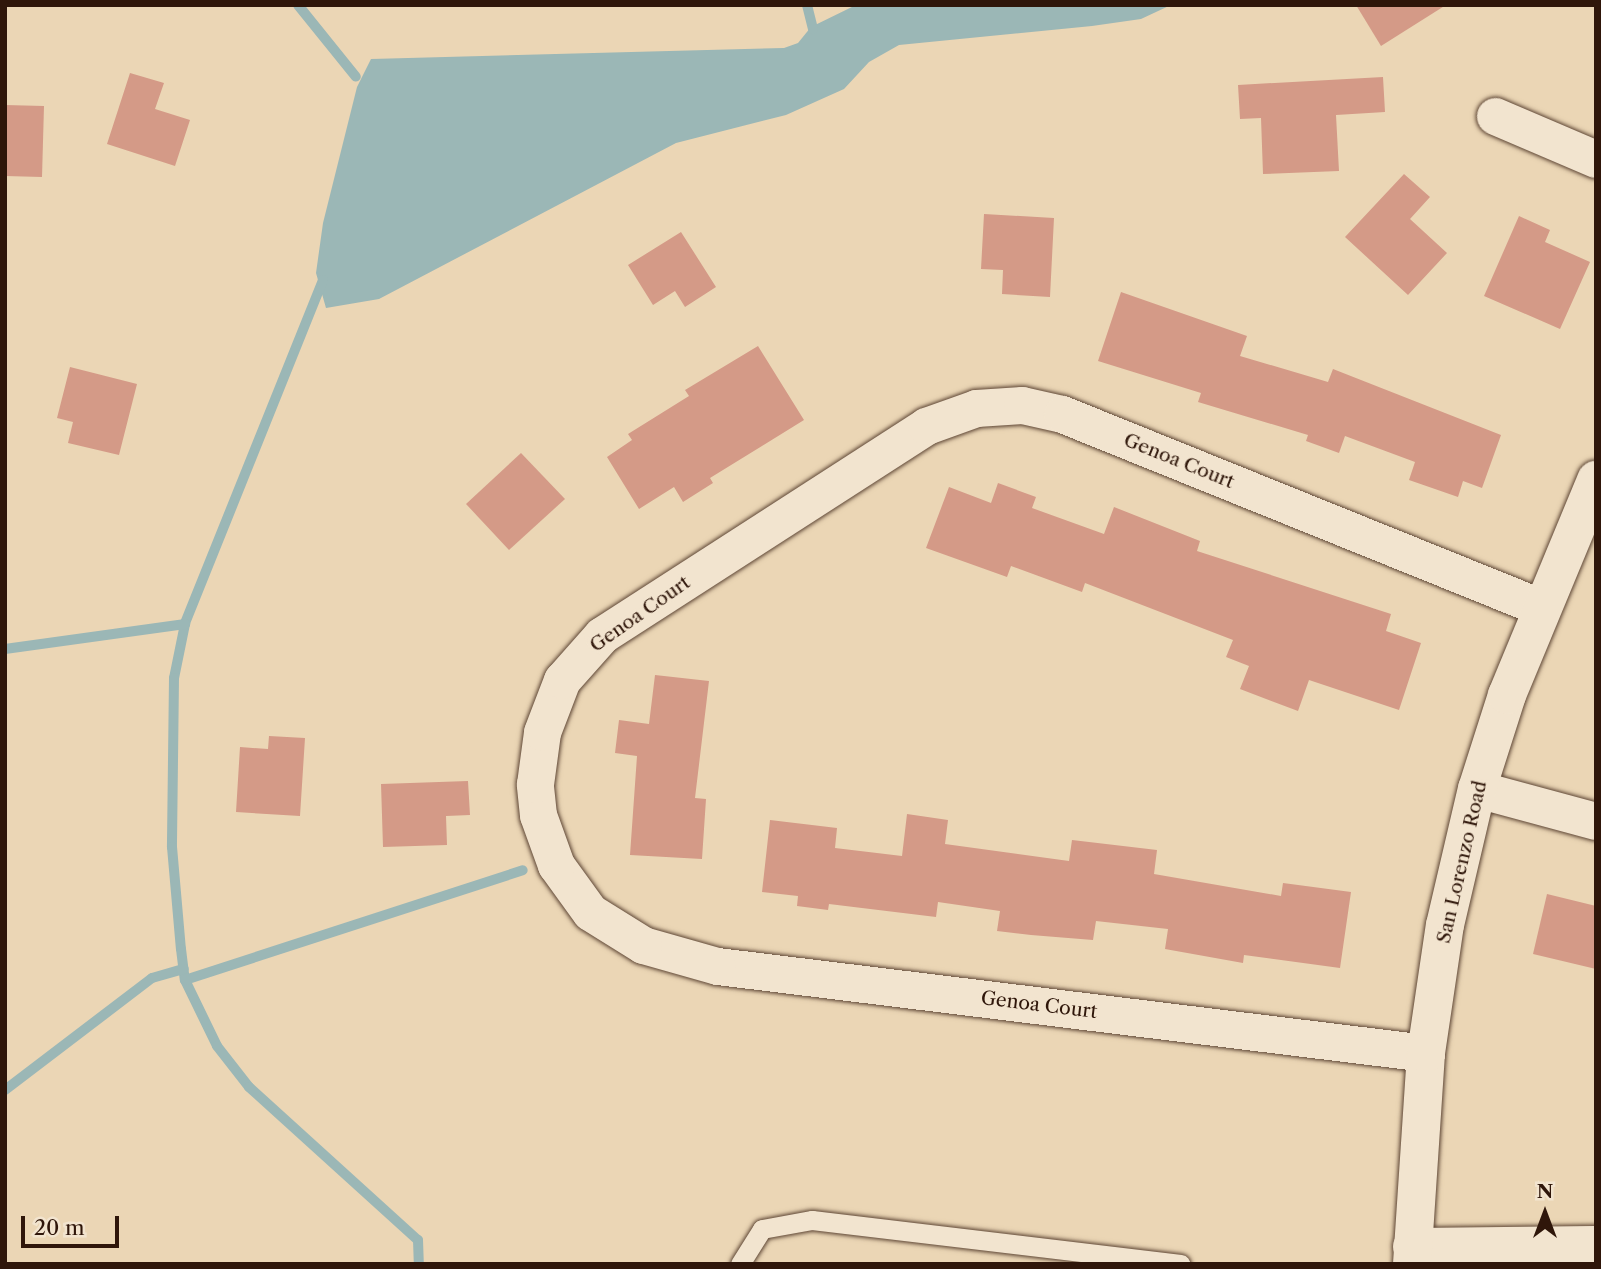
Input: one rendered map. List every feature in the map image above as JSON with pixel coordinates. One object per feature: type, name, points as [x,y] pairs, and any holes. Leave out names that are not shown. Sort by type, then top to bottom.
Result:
[{"type":"street","points":[[1495,116],[1596,159]]},
{"type":"street","name":"Genoa Court","points":[[1426,1053],[717,965],[643,945],[590,912],[556,865],[538,815],[535,783],[542,732],[562,680],[602,635],[926,426],[976,408],[1022,405],[1062,414],[1540,607]]},
{"type":"street","name":"San Lorenzo Road","points":[[1412,1255],[1426,1053],[1445,925],[1477,789],[1540,607],[1596,481]]},
{"type":"street","points":[[1477,789],[1596,821]]},
{"type":"street","points":[[1412,1255],[1596,1244]]},
{"type":"lane","points":[[740,1264],[762,1229],[812,1220],[1180,1264]]},
{"type":"water","points":[[856,5],[1171,5],[1141,19],[899,45],[869,62],[844,89],[786,115],[676,143],[379,299],[326,308],[316,273],[323,223],[357,87],[371,59],[784,48],[798,43],[811,27]]},
{"type":"building","points":[[1356,5],[1446,5],[1381,46]]},
{"type":"building","points":[[130,73],[164,83],[155,109],[190,120],[175,166],[107,144]]},
{"type":"building","points":[[1383,77],[1385,112],[1336,115],[1339,171],[1263,174],[1261,118],[1240,119],[1238,85]]},
{"type":"building","points":[[5,105],[44,106],[42,177],[5,176]]},
{"type":"building","points":[[1404,174],[1430,197],[1410,219],[1447,253],[1408,295],[1345,237]]},
{"type":"building","points":[[984,214],[1054,218],[1050,297],[1002,294],[1003,270],[981,269]]},
{"type":"building","points":[[1519,216],[1550,230],[1545,242],[1590,262],[1560,329],[1484,296]]},
{"type":"building","points":[[681,232],[716,287],[685,307],[675,291],[653,305],[628,265]]},
{"type":"building","points":[[1121,292],[1247,336],[1240,356],[1328,382],[1333,369],[1501,435],[1482,488],[1463,481],[1458,497],[1409,480],[1415,462],[1345,436],[1339,453],[1306,441],[1308,435],[1198,402],[1201,393],[1098,361]]},
{"type":"building","points":[[758,346],[804,420],[710,478],[713,483],[683,502],[674,487],[639,509],[607,457],[632,440],[628,434],[689,396],[685,390]]},
{"type":"building","points":[[70,367],[137,384],[119,455],[68,443],[73,422],[57,418]]},
{"type":"building","points":[[521,453],[565,499],[509,550],[466,504]]},
{"type":"building","points":[[998,483],[1036,497],[1032,508],[1104,534],[1114,507],[1200,541],[1197,551],[1391,614],[1386,631],[1421,643],[1399,710],[1309,680],[1298,711],[1240,689],[1249,666],[1226,657],[1233,640],[1085,583],[1082,592],[1011,566],[1007,577],[926,548],[949,487],[991,503]]},
{"type":"building","points":[[655,675],[709,681],[695,798],[706,799],[702,859],[630,855],[637,756],[615,753],[619,720],[649,724]]},
{"type":"building","points":[[269,736],[305,738],[300,816],[236,812],[240,747],[268,749]]},
{"type":"building","points":[[468,781],[470,815],[446,816],[447,845],[383,847],[381,784]]},
{"type":"building","points":[[907,814],[948,820],[945,844],[1069,861],[1072,840],[1157,850],[1154,874],[1281,896],[1283,883],[1351,892],[1340,968],[1244,955],[1243,963],[1165,949],[1168,929],[1096,921],[1093,940],[1031,935],[997,931],[1000,911],[938,902],[936,917],[829,904],[828,910],[797,906],[798,896],[762,892],[770,820],[837,828],[835,848],[902,856]]},
{"type":"building","points":[[1547,894],[1596,906],[1596,969],[1533,954]]},
{"type":"waterway","points":[[298,5],[356,77]]},
{"type":"waterway","points":[[807,5],[813,29]]},
{"type":"waterway","points":[[323,280],[185,624],[174,678],[172,847],[181,949],[185,980],[217,1046],[249,1087],[418,1240],[419,1264]]},
{"type":"waterway","points":[[5,649],[185,624]]},
{"type":"waterway","points":[[185,980],[523,870]]},
{"type":"waterway","points":[[5,1090],[152,978],[184,969]]}]
